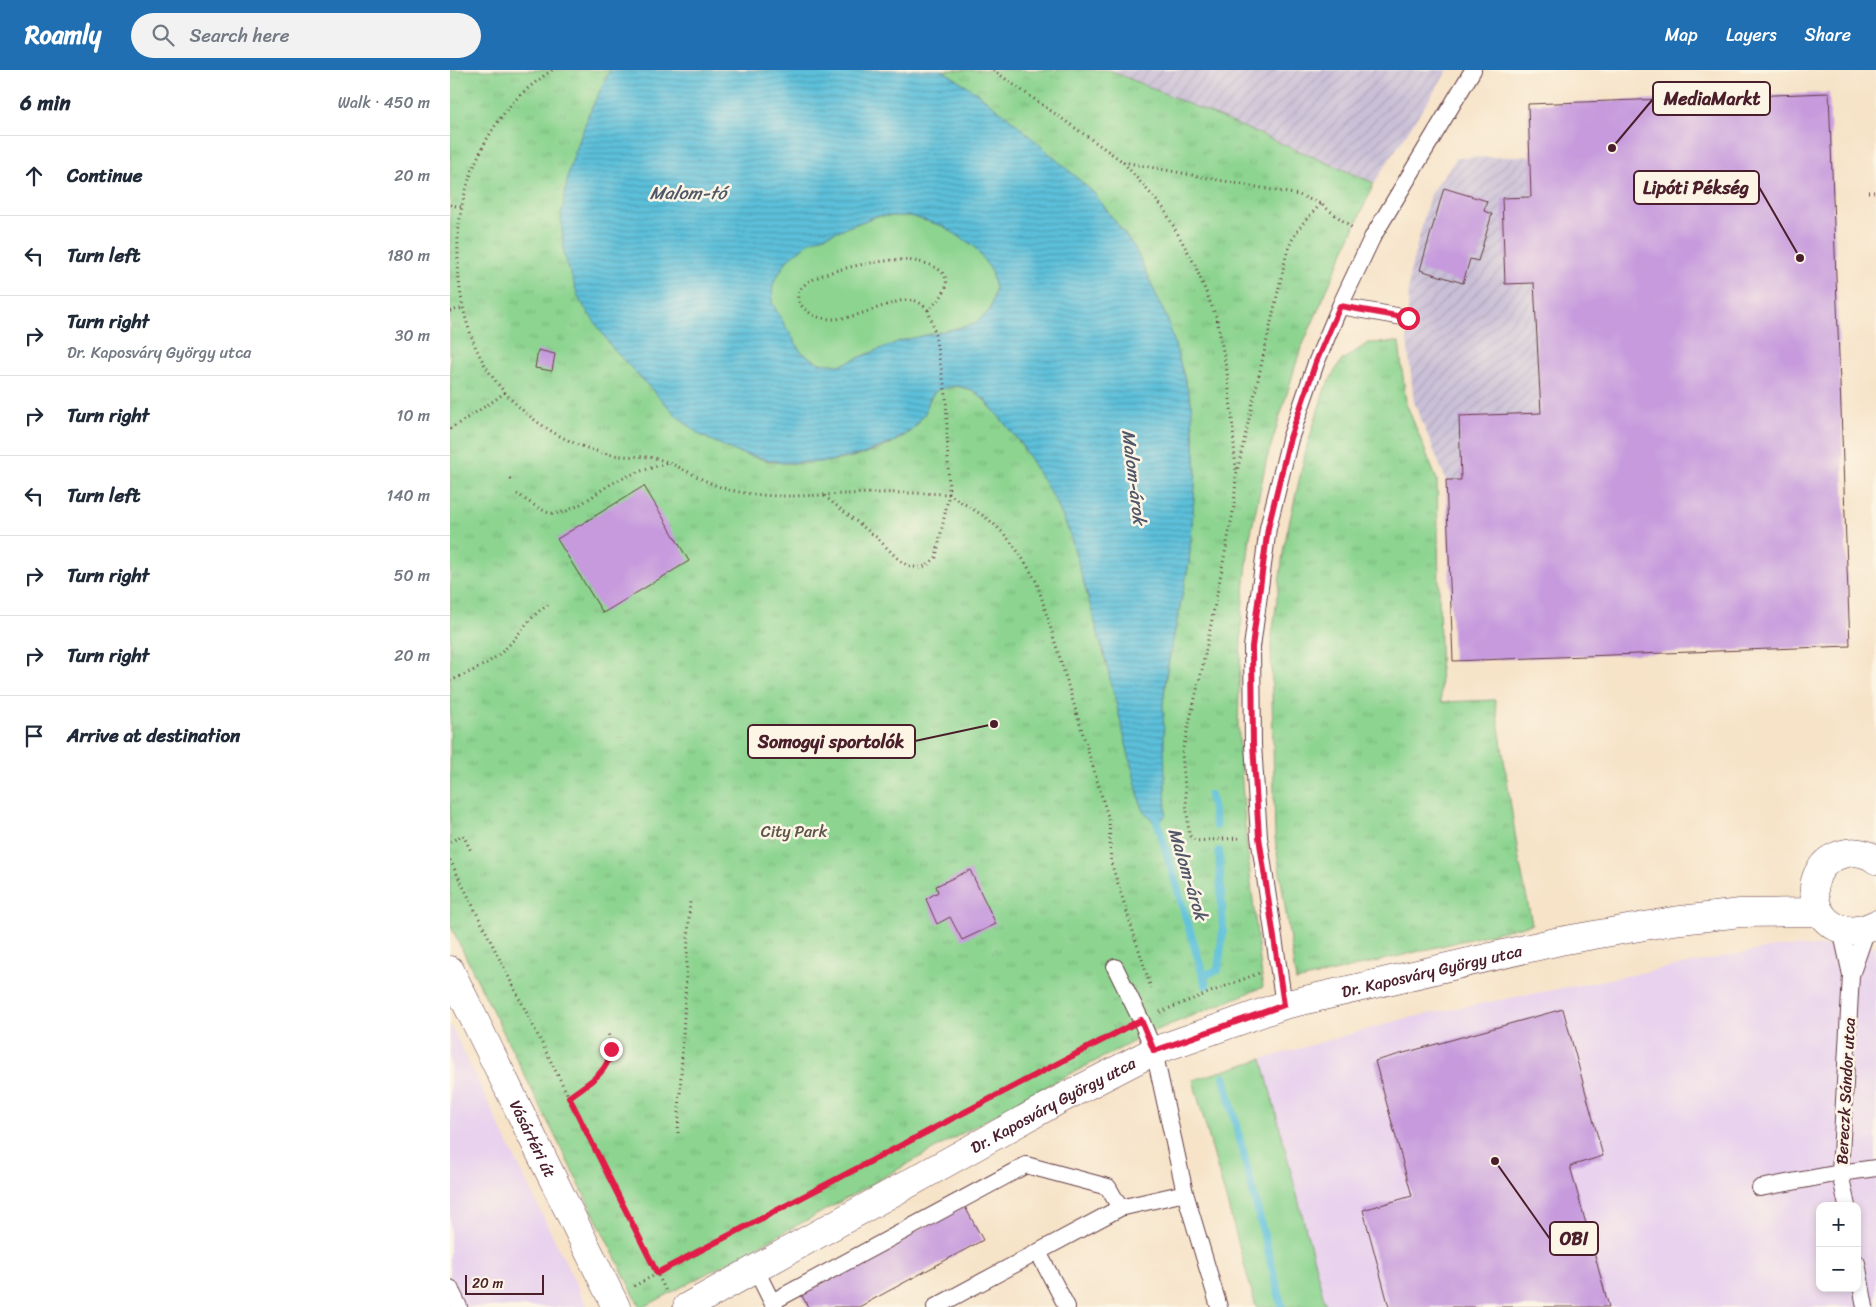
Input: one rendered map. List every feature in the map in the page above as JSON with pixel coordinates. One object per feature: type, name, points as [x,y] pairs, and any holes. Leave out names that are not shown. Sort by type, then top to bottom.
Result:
[{"type":"street","points":[[1861,927],[1831,924],[1816,899],[1816,878],[1823,866],[1842,854],[1851,852],[1861,853],[1876,860]]},
{"type":"street","name":"Dr. Kaposváry György utca","points":[[678,1303],[756,1270],[1057,1101],[1154,1051],[1284,1005],[1560,941],[1673,921],[1740,913],[1816,899]]},
{"type":"street","name":"Vásártéri út","points":[[450,970],[614,1303]]},
{"type":"lane","points":[[1284,1005],[1259,837],[1253,744],[1252,647],[1268,528],[1290,438],[1316,362],[1340,306],[1372,238],[1473,70]]},
{"type":"lane","points":[[1340,306],[1408,318]]},
{"type":"lane","name":"Bereczk Sándor utca","points":[[1846,1202],[1840,1173],[1851,975],[1861,927]]},
{"type":"lane","name":"Bereczk Sándor utca","points":[[1851,975],[1861,927]]},
{"type":"lane","points":[[1115,968],[1154,1051],[1186,1193],[1219,1307]]},
{"type":"lane","points":[[756,1270],[774,1304],[1026,1165],[1108,1187],[1120,1208]]},
{"type":"lane","points":[[1760,1188],[1876,1168]]},
{"type":"lane","points":[[935,1307],[1120,1208],[1186,1193]]},
{"type":"lane","points":[[1038,1252],[1067,1307]]},
{"type":"lane","points":[[1861,1283],[1866,1307]]},
{"type":"lane","points":[[450,1288],[459,1307]]},
{"type":"path","points":[[552,70],[530,86],[506,110],[490,133],[478,159],[462,208],[458,245],[458,279],[471,337],[486,368],[520,409],[549,431],[583,447],[633,458],[651,457],[669,462],[699,479],[728,489],[764,495],[949,494],[989,520],[1026,562],[1037,583],[1109,820],[1111,862],[1153,993]]},
{"type":"path","points":[[993,70],[1122,162],[1164,209],[1195,266],[1217,319],[1227,372],[1232,417],[1236,476],[1234,507],[1204,666],[1182,753],[1189,835],[1196,841],[1236,838]]},
{"type":"path","points":[[1122,162],[1299,195],[1321,204],[1351,228],[1372,238]]},
{"type":"path","points":[[1868,192],[1876,192]]},
{"type":"path","points":[[1236,476],[1292,236],[1321,204]]},
{"type":"path","points":[[450,205],[462,208]]},
{"type":"path","points":[[823,494],[909,566],[920,568],[928,565],[936,557],[949,494],[946,395],[933,325],[928,310],[922,304],[913,300],[902,300],[856,315],[837,319],[821,318],[802,307],[798,297],[799,290],[804,283],[818,275],[871,263],[896,260],[920,263],[938,268],[946,277],[947,284],[944,293],[928,310]]},
{"type":"path","points":[[450,311],[463,308]]},
{"type":"path","points":[[450,429],[495,400],[504,392]]},
{"type":"path","points":[[517,494],[548,513],[560,512],[582,504],[614,482],[641,470],[669,462]]},
{"type":"path","points":[[450,681],[481,668],[505,649],[531,618],[548,604]]},
{"type":"path","points":[[450,842],[463,835],[471,851]]},
{"type":"path","points":[[450,860],[657,1273],[678,1303]]},
{"type":"path","points":[[678,1133],[690,900]]},
{"type":"path","points":[[1159,1012],[1278,966]]},
{"type":"path","points":[[614,1303],[657,1273],[1141,1020]]},
{"type":"path","points":[[569,1097],[604,1071],[610,1059],[611,1049],[608,1032]]},
{"type":"shaded area","points":[[1109,70],[1448,70],[1374,183]]},
{"type":"shaded area","points":[[1530,156],[1543,477],[1446,480],[1414,402],[1407,339],[1409,277],[1430,194],[1457,158]]},
{"type":"shaded area","points":[[1876,946],[1876,1307],[1326,1307],[1262,1059],[1407,1018],[1775,947]]},
{"type":"shaded area","points":[[450,1024],[587,1307],[450,1307]]},
{"type":"green space","name":"City Park","points":[[450,70],[610,70],[588,116],[736,452],[784,463],[834,461],[869,453],[900,439],[917,425],[935,391],[939,389],[959,387],[967,389],[974,392],[988,404],[1011,431],[1040,473],[1069,532],[1107,666],[1142,809],[1163,704],[1167,669],[1189,563],[1196,472],[1191,401],[1168,321],[1135,248],[1094,193],[1014,122],[973,90],[942,70],[1109,70],[1374,183],[1300,351],[1266,462],[1250,537],[1242,610],[1238,724],[1246,840],[1263,987],[1154,1031],[1047,1086],[809,1219],[644,1307],[640,1307],[450,925]]},
{"type":"green space","points":[[877,216],[910,216],[943,226],[974,246],[991,270],[995,289],[990,310],[975,324],[900,341],[841,365],[819,363],[801,352],[771,303],[773,284],[787,260],[811,241]]},
{"type":"green space","points":[[1399,342],[1406,403],[1437,480],[1441,702],[1495,700],[1519,860],[1532,924],[1296,981],[1275,838],[1271,644],[1284,546],[1307,446],[1325,388],[1341,361],[1368,343]]},
{"type":"green space","points":[[1262,1059],[1326,1307],[1256,1307],[1193,1080]]},
{"type":"water","name":"Malom-tó","points":[[610,70],[942,70],[973,90],[1014,122],[1094,193],[1135,248],[1168,321],[1191,401],[1196,472],[1189,563],[1167,669],[1163,704],[1166,815],[1157,826],[1142,809],[1104,654],[1069,531],[1055,500],[1019,441],[985,400],[973,390],[956,386],[937,390],[930,398],[925,413],[913,429],[893,442],[863,454],[825,462],[782,463],[736,452],[700,435],[677,416],[613,349],[579,299],[564,254],[561,217],[569,170],[588,116]],"holes":[[[877,216],[910,216],[943,226],[974,246],[991,270],[995,289],[990,310],[975,324],[900,341],[841,365],[819,363],[801,352],[772,303],[773,284],[787,260],[811,241]]]},
{"type":"building","points":[[1829,93],[1850,646],[1453,661],[1446,480],[1461,480],[1459,416],[1541,413],[1534,283],[1505,284],[1502,198],[1531,197],[1528,104]]},
{"type":"building","points":[[1444,188],[1487,201],[1484,211],[1492,214],[1478,261],[1470,259],[1463,283],[1420,270]]},
{"type":"building","points":[[538,350],[555,354],[552,371],[535,368]]},
{"type":"building","points":[[644,486],[689,561],[603,613],[557,539]]},
{"type":"building","points":[[970,870],[996,924],[962,940],[950,917],[937,924],[926,899],[938,892],[936,886]]},
{"type":"building","points":[[1563,1009],[1603,1156],[1570,1166],[1609,1307],[1389,1307],[1363,1210],[1412,1196],[1375,1061]]},
{"type":"building","points":[[964,1205],[983,1240],[859,1307],[808,1307],[801,1294]]},
{"type":"waterway","points":[[1210,795],[1216,826]]},
{"type":"waterway","name":"Malom-árok","points":[[1156,817],[1206,985]]},
{"type":"waterway","points":[[1204,975],[1218,970],[1223,931],[1219,851]]},
{"type":"waterway","name":"Malom-árok","points":[[1224,1077],[1282,1307]]},
{"type":"place","name":"MediaMarkt","points":[[1612,148]]},
{"type":"place","name":"Lipóti Pékség","points":[[1800,258]]},
{"type":"place","name":"Somogyi sportolók","points":[[994,724]]},
{"type":"place","name":"OBI","points":[[1495,1161]]},
{"type":"route","points":[[611,1049],[610,1059],[604,1071],[569,1097],[657,1273],[1141,1020],[1154,1051],[1284,1005],[1259,837],[1253,744],[1252,647],[1268,528],[1290,438],[1316,362],[1340,306],[1408,318]]}]
